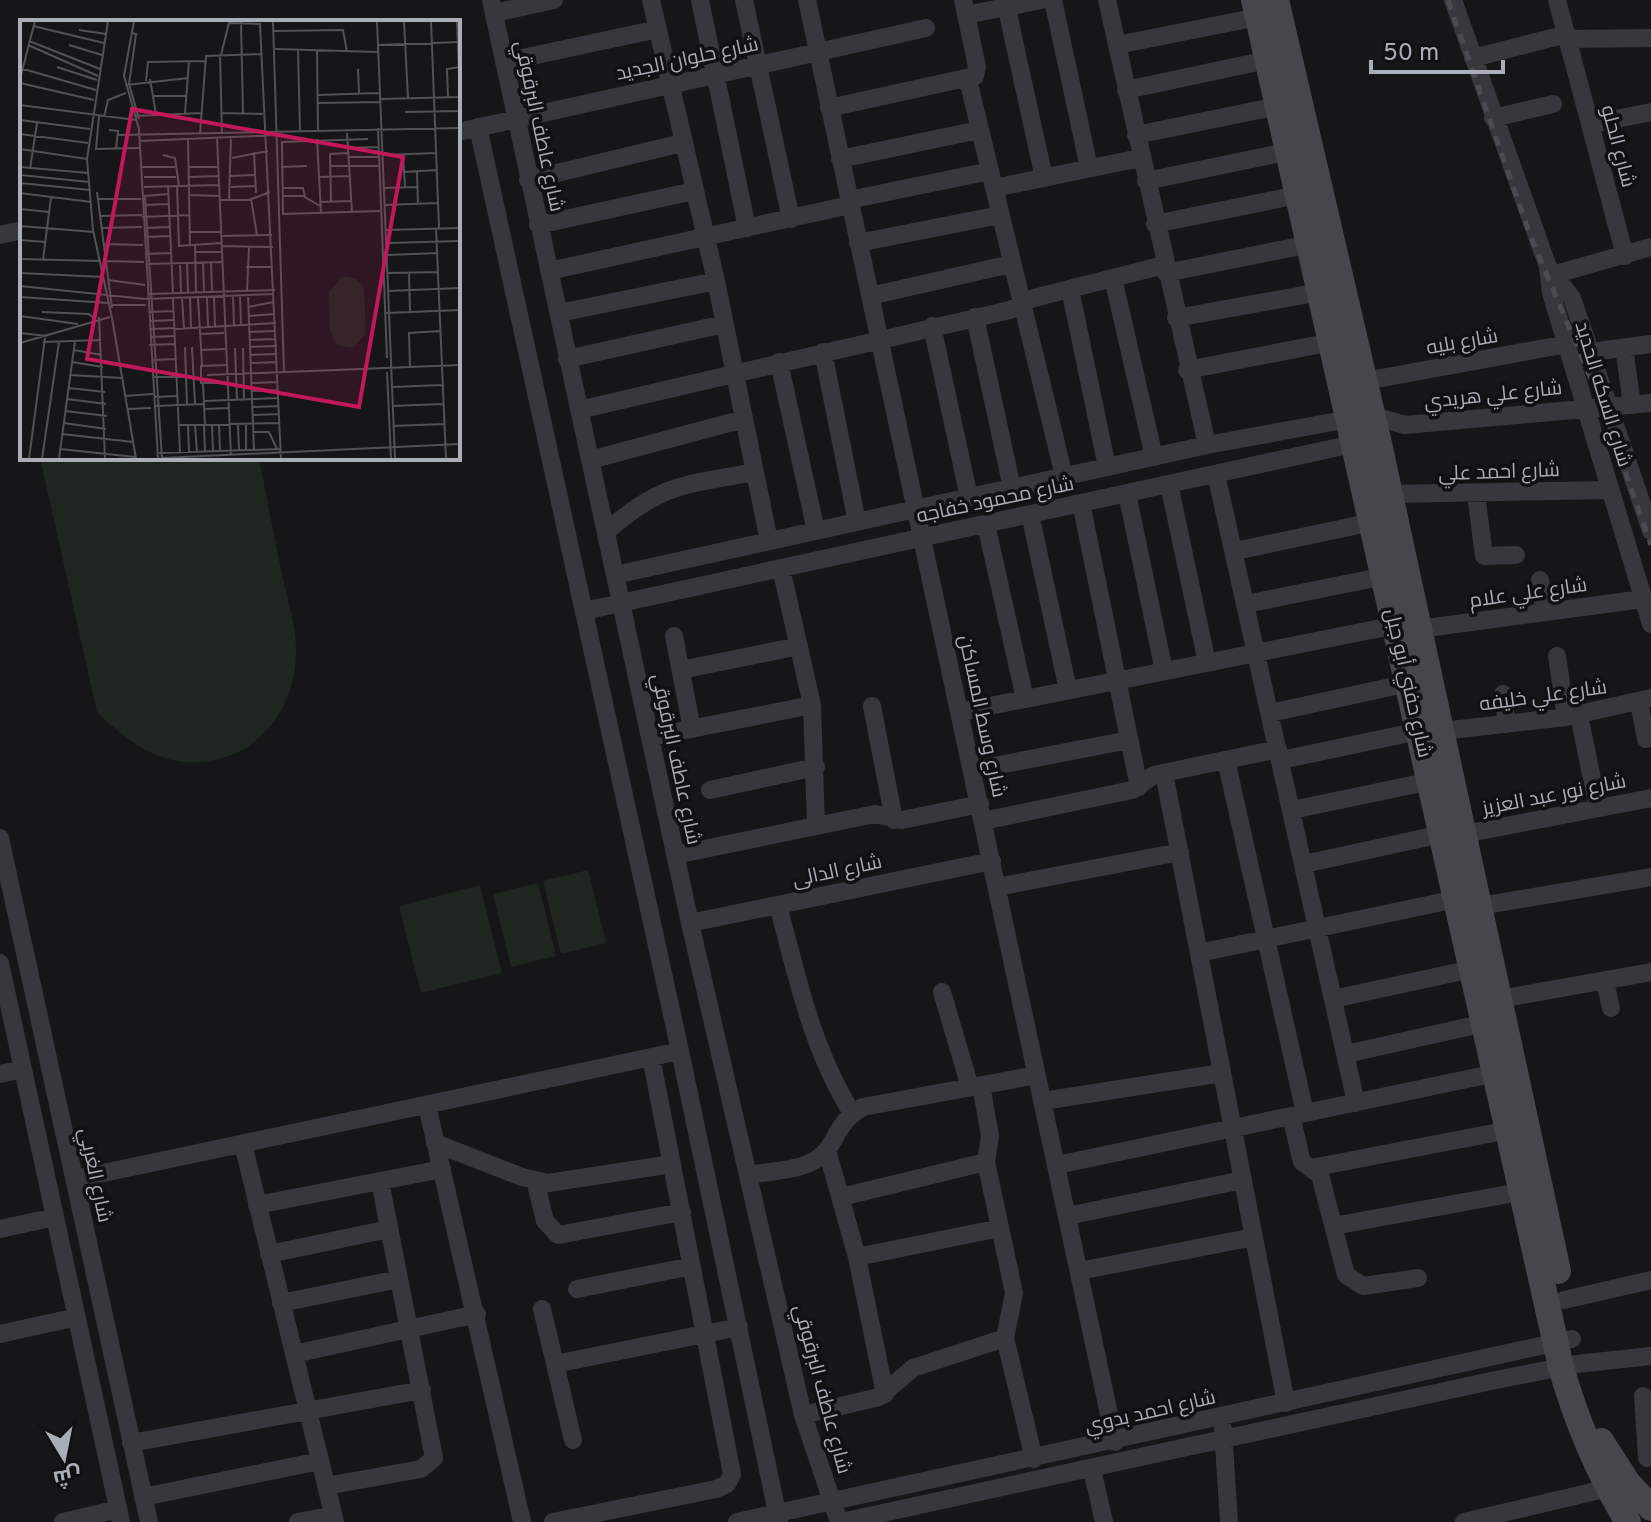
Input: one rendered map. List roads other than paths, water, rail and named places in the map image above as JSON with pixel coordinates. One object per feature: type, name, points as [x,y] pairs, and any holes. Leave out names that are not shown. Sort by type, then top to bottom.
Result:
[{"type":"street","points":[[492,6],[554,0]]},
{"type":"street","points":[[651,0],[716,281],[769,541]]},
{"type":"street","points":[[700,0],[747,228]]},
{"type":"street","points":[[744,0],[791,219]]},
{"type":"street","points":[[829,108],[968,80],[975,76],[977,67],[965,7],[1041,0]]},
{"type":"street","points":[[1053,0],[1089,168]]},
{"type":"street","points":[[1107,0],[1187,370],[1207,445]]},
{"type":"street","name":"شارع السكه الحديد","points":[[1453,0],[1493,118],[1552,271],[1572,298],[1609,407],[1646,501],[1651,531]]},
{"type":"street","name":"شارع الحلو","points":[[1557,0],[1625,256]]},
{"type":"street","name":"شارع وسط المساكن","points":[[810,1],[829,108],[878,340],[917,509],[1115,1442]]},
{"type":"street","points":[[1006,4],[1044,178]]},
{"type":"street","name":"شارع عاطف البرقوقي","points":[[492,6],[690,923],[803,1415],[840,1522]]},
{"type":"street","points":[[1117,45],[1263,6]]},
{"type":"street","name":"شارع حفني أبو جبل","points":[[1263,6],[1267,60],[1278,106],[1299,149],[1298,195],[1332,342],[1390,494],[1408,627],[1453,834],[1500,999],[1532,1190],[1566,1353]]},
{"type":"street","name":"شارع حفني أبو جبل","points":[[1263,6],[1299,149],[1365,381],[1364,429],[1373,522],[1385,576],[1408,627],[1409,683],[1430,731],[1431,781],[1453,834]]},
{"type":"street","name":"شارع حلوان الجديد","points":[[460,132],[926,28]]},
{"type":"street","points":[[504,62],[658,29]]},
{"type":"street","points":[[1473,58],[1567,36],[1651,38]]},
{"type":"street","points":[[1126,90],[1267,60]]},
{"type":"street","points":[[968,80],[1064,476]]},
{"type":"street","points":[[1493,118],[1553,104]]},
{"type":"street","points":[[1136,135],[1278,106]]},
{"type":"street","points":[[1591,124],[1651,112]]},
{"type":"street","points":[[478,127],[680,1051],[778,1518]]},
{"type":"street","points":[[840,159],[979,130]]},
{"type":"street","points":[[528,180],[682,143]]},
{"type":"street","points":[[1146,181],[1299,149]]},
{"type":"street","points":[[549,271],[791,219],[850,202],[992,180],[1044,178],[1140,158]]},
{"type":"street","points":[[538,225],[694,191]]},
{"type":"street","points":[[1155,224],[1298,195]]},
{"type":"street","points":[[858,243],[1000,215]]},
{"type":"street","points":[[0,235],[20,230]]},
{"type":"street","points":[[579,410],[975,317],[1113,278],[1310,244]]},
{"type":"street","points":[[1552,271],[1625,256],[1651,247]]},
{"type":"street","points":[[870,296],[1011,264]]},
{"type":"street","name":"شارع السكه الحديد","points":[[1552,271],[1551,293],[1651,624]]},
{"type":"street","points":[[1113,278],[1154,457]]},
{"type":"street","points":[[559,313],[716,281]]},
{"type":"street","points":[[1070,289],[1107,467]]},
{"type":"street","points":[[1176,318],[1320,292]]},
{"type":"street","points":[[975,317],[1012,488]]},
{"type":"street","points":[[567,359],[724,324]]},
{"type":"street","points":[[932,326],[969,497]]},
{"type":"street","points":[[1187,370],[1332,342]]},
{"type":"street","name":"شارع بليه","points":[[1365,381],[1567,344]]},
{"type":"street","points":[[1591,352],[1651,344]]},
{"type":"street","points":[[1624,347],[1642,404]]},
{"type":"street","points":[[823,352],[857,522]]},
{"type":"street","points":[[779,362],[816,531]]},
{"type":"street","name":"شارع علي هريدي","points":[[1364,429],[1585,406],[1642,404]]},
{"type":"street","points":[[590,460],[744,419]]},
{"type":"street","name":"شارع محمود خفاجه","points":[[584,611],[1216,474],[1364,429]]},
{"type":"street","name":"شارع محمود خفاجه","points":[[615,575],[1207,445],[1364,429]]},
{"type":"street","points":[[606,532],[632,509],[661,491],[755,472]]},
{"type":"street","points":[[1216,474],[1356,1103]]},
{"type":"street","points":[[1169,484],[1207,663]]},
{"type":"street","name":"شارع احمد علي","points":[[1390,494],[1610,490]]},
{"type":"street","points":[[1127,493],[1164,671]]},
{"type":"street","points":[[1476,494],[1484,556],[1516,555]]},
{"type":"street","points":[[1081,503],[1139,787]]},
{"type":"street","points":[[1030,514],[1068,690]]},
{"type":"street","points":[[1235,551],[1373,522]]},
{"type":"street","points":[[986,524],[1025,699]]},
{"type":"street","points":[[781,568],[812,705],[816,826]]},
{"type":"street","points":[[1246,604],[1385,576]]},
{"type":"street","points":[[1540,580],[1545,612]]},
{"type":"street","name":"شارع علي علام","points":[[960,712],[1257,653],[1408,627],[1643,599]]},
{"type":"street","points":[[674,636],[692,729]]},
{"type":"street","points":[[681,670],[799,646]]},
{"type":"street","points":[[1557,656],[1598,808]]},
{"type":"street","points":[[1270,713],[1409,683]]},
{"type":"street","points":[[1503,694],[1507,724]]},
{"type":"street","points":[[1645,700],[1646,739]]},
{"type":"street","name":"شارع علي خليفه","points":[[675,855],[875,814],[894,820],[982,812],[1139,787],[1148,778],[1164,773],[1226,760],[1430,731],[1572,716],[1645,700]]},
{"type":"street","points":[[650,737],[812,705]]},
{"type":"street","points":[[872,706],[894,820]]},
{"type":"street","points":[[973,770],[1129,740]]},
{"type":"street","points":[[1226,760],[1266,939],[1298,1115],[1299,1156],[1320,1175],[1342,1265],[1353,1282],[1373,1286],[1418,1278]]},
{"type":"street","points":[[710,790],[816,767]]},
{"type":"street","points":[[1164,773],[1286,1403]]},
{"type":"street","points":[[1292,810],[1431,781]]},
{"type":"street","name":"شارع نور عبد العزيز","points":[[1304,864],[1651,798]]},
{"type":"street","name":"شارع الغربي","points":[[0,838],[149,1522]]},
{"type":"street","points":[[997,887],[1180,852]]},
{"type":"street","name":"شارع الدالى","points":[[690,923],[992,861]]},
{"type":"street","points":[[1199,953],[1471,900],[1651,877]]},
{"type":"street","name":"شارع حفني أبو جبل","points":[[1471,900],[1472,969],[1509,1130],[1532,1190],[1564,1300],[1566,1353]]},
{"type":"street","points":[[778,905],[811,1029],[835,1087],[852,1113]]},
{"type":"street","points":[[0,963],[3,995],[23,1069],[119,1516],[63,1522]]},
{"type":"street","points":[[1333,999],[1472,969]]},
{"type":"street","points":[[1500,999],[1651,972]]},
{"type":"street","points":[[1605,981],[1611,1008]]},
{"type":"street","points":[[942,992],[990,1136],[986,1162],[1014,1293],[1005,1338],[1034,1459]]},
{"type":"street","points":[[1346,1054],[1485,1023]]},
{"type":"street","points":[[75,1179],[680,1051]]},
{"type":"street","points":[[553,1522],[716,1489],[727,1484],[732,1474],[651,1057]]},
{"type":"street","points":[[0,1074],[23,1069]]},
{"type":"street","points":[[1043,1101],[1222,1073]]},
{"type":"street","points":[[1057,1165],[1496,1073]]},
{"type":"street","points":[[748,1175],[812,1162],[827,1150],[835,1132],[852,1113],[875,1103],[1037,1075]]},
{"type":"street","points":[[427,1105],[522,1522]]},
{"type":"street","points":[[1311,1168],[1509,1130]]},
{"type":"street","points":[[435,1143],[535,1180],[561,1183],[672,1164]]},
{"type":"street","points":[[243,1144],[334,1518],[298,1522]]},
{"type":"street","points":[[827,1150],[857,1257],[885,1394]]},
{"type":"street","points":[[841,1197],[986,1162]]},
{"type":"street","points":[[257,1205],[442,1169]]},
{"type":"street","points":[[535,1180],[545,1221],[558,1235],[682,1212]]},
{"type":"street","points":[[1067,1216],[1243,1180]]},
{"type":"street","points":[[326,1486],[429,1465],[434,1458],[380,1181]]},
{"type":"street","points":[[1333,1226],[1532,1190]]},
{"type":"street","points":[[0,1229],[55,1217]]},
{"type":"street","points":[[857,1257],[1000,1228]]},
{"type":"street","points":[[269,1254],[389,1229]]},
{"type":"street","points":[[1079,1271],[1254,1237]]},
{"type":"street","points":[[577,1289],[692,1266]]},
{"type":"street","points":[[281,1303],[399,1279]]},
{"type":"street","points":[[1564,1300],[1651,1280]]},
{"type":"street","points":[[542,1309],[573,1440]]},
{"type":"street","points":[[294,1354],[477,1314]]},
{"type":"street","points":[[0,1334],[77,1317]]},
{"type":"street","points":[[555,1364],[739,1327]]},
{"type":"street","points":[[803,1415],[885,1394],[913,1368],[1005,1338]]},
{"type":"street","points":[[1566,1353],[1588,1410],[1613,1461],[1628,1522]]},
{"type":"street","points":[[1566,1353],[1576,1421],[1618,1485],[1651,1508]]},
{"type":"street","points":[[840,1522],[1224,1440],[1566,1353],[1651,1356]]},
{"type":"street","name":"شارع احمد بدوي","points":[[737,1522],[778,1518],[832,1500],[1115,1442],[1286,1403],[1566,1353]]},
{"type":"street","points":[[131,1443],[422,1390]]},
{"type":"street","points":[[1613,1461],[1649,1458],[1643,1396]]},
{"type":"street","points":[[1222,1418],[1229,1522]]},
{"type":"street","points":[[143,1497],[320,1461]]},
{"type":"street","points":[[1092,1469],[1104,1522]]},
{"type":"street","points":[[1464,1522],[1504,1518],[1618,1485]]},
{"type":"railway","points":[[1448,0],[1530,235],[1602,405],[1651,545]]}]
